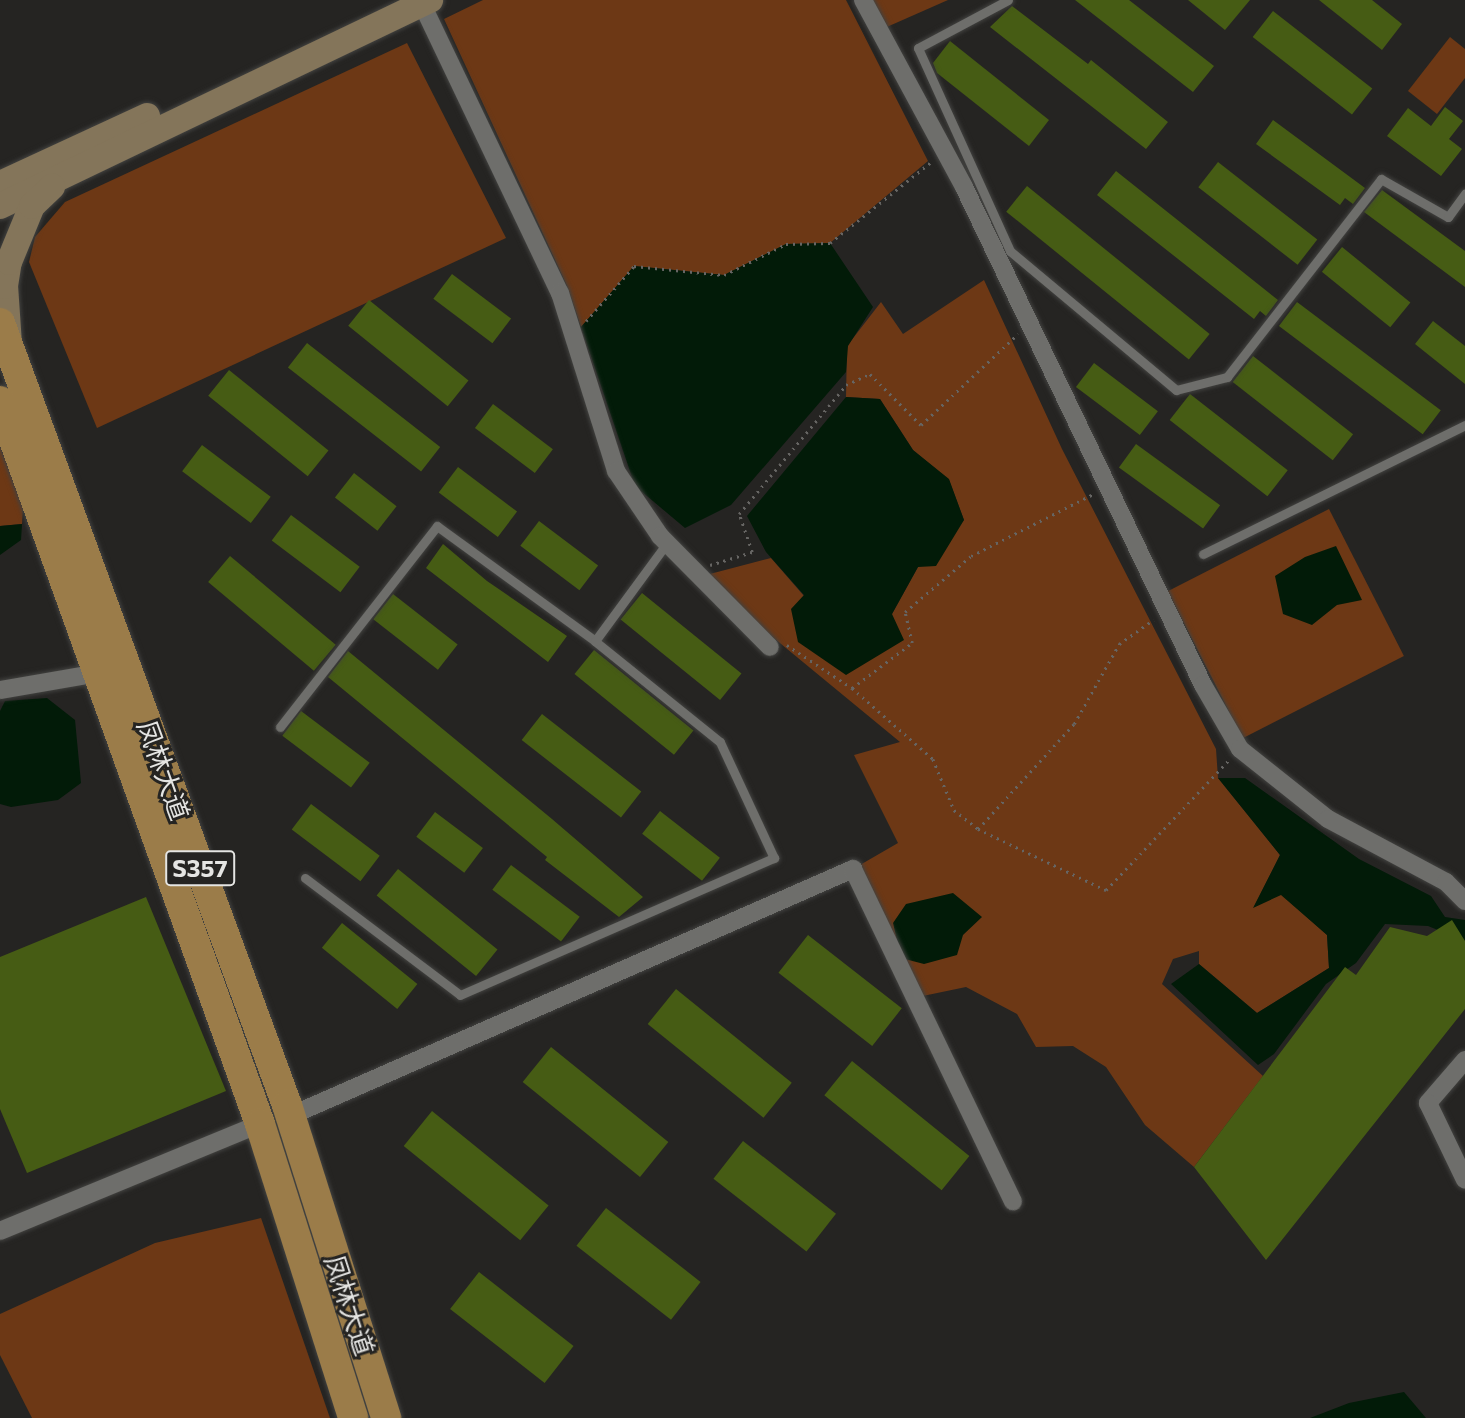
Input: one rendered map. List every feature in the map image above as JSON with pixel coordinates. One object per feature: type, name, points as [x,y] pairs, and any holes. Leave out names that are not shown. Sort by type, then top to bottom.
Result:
[{"type":"main road","points":[[0,206],[417,1]]},
{"type":"main road","points":[[0,184],[417,1]]},
{"type":"main road","points":[[5,336],[5,286],[18,230],[32,206],[64,176]]},
{"type":"main road","name":"凤林大道","points":[[5,336],[290,1116],[386,1418]]},
{"type":"main road","name":"凤林大道","points":[[0,401],[260,1124],[353,1418]]},
{"type":"street","points":[[863,0],[945,151],[984,211],[1030,324],[1107,487],[1167,610],[1240,749],[1328,819],[1446,882],[1465,901]]},
{"type":"street","points":[[417,1],[560,293],[616,471],[667,543],[770,647]]},
{"type":"street","points":[[0,691],[98,673]]},
{"type":"street","points":[[290,1116],[853,869],[1013,1201]]},
{"type":"street","points":[[1465,1060],[1428,1103],[1465,1180]]},
{"type":"street","points":[[0,1231],[260,1124]]},
{"type":"lane","points":[[1008,0],[918,48],[984,211],[1010,251],[1176,390],[1227,377],[1381,179],[1448,217],[1465,194]]},
{"type":"lane","points":[[1203,554],[1465,425]]},
{"type":"lane","points":[[280,727],[437,526],[595,641],[720,742],[774,858],[460,995],[305,878]]},
{"type":"lane","points":[[595,641],[667,543]]},
{"type":"path","points":[[573,335],[634,266],[724,275],[786,244],[830,243],[945,151]]},
{"type":"path","points":[[693,569],[752,552],[739,514],[846,385],[870,374],[921,425],[1030,324]]},
{"type":"path","points":[[852,688],[912,643],[905,612],[971,555],[1107,487]]},
{"type":"path","points":[[978,829],[1074,724],[1119,644],[1167,610]]},
{"type":"path","points":[[770,647],[790,645],[852,688],[933,760],[954,810],[978,829],[1105,890],[1240,749]]},
{"type":"shaded area","points":[[483,0],[846,0],[928,161],[830,243],[786,244],[724,275],[634,266],[581,327],[568,288],[444,19]]},
{"type":"shaded area","points":[[863,0],[948,0],[880,30]]},
{"type":"shaded area","points":[[1450,37],[1465,49],[1465,78],[1437,114],[1408,91]]},
{"type":"shaded area","points":[[407,43],[506,238],[97,428],[29,262],[35,237],[65,202]]},
{"type":"shaded area","points":[[830,243],[873,307],[848,346],[846,372],[731,505],[685,528],[635,486],[581,327],[634,266],[724,275],[786,244]]},
{"type":"shaded area","points":[[984,280],[1062,449],[1216,749],[1218,778],[1280,855],[1254,907],[1281,894],[1327,935],[1329,968],[1257,1013],[1199,964],[1199,951],[1173,959],[1162,984],[1263,1076],[1194,1167],[1145,1125],[1106,1067],[1073,1046],[1036,1047],[1017,1014],[966,987],[918,997],[853,869],[898,843],[854,755],[900,742],[775,639],[706,575],[771,558],[804,596],[892,614],[918,567],[964,520],[949,480],[913,450],[880,399],[846,397],[847,346],[881,302],[903,334]]},
{"type":"shaded area","points":[[846,397],[880,399],[913,450],[949,479],[964,520],[936,566],[918,567],[892,614],[904,640],[846,675],[798,642],[791,609],[804,595],[766,552],[747,516]]},
{"type":"shaded area","points":[[0,446],[23,508],[22,524],[0,526]]},
{"type":"shaded area","points":[[1329,509],[1404,656],[1243,738],[1168,591]]},
{"type":"shaded area","points":[[22,524],[21,540],[0,555],[0,526]]},
{"type":"shaded area","points":[[1336,546],[1362,600],[1337,605],[1312,625],[1283,614],[1275,576],[1305,557]]},
{"type":"shaded area","points":[[47,698],[75,720],[81,783],[58,800],[11,807],[0,804],[0,711],[5,701]]},
{"type":"shaded area","points":[[1218,778],[1245,778],[1359,859],[1431,896],[1445,917],[1465,920],[1465,941],[1428,926],[1385,924],[1356,963],[1326,984],[1274,1054],[1258,1065],[1171,984],[1199,964],[1257,1013],[1329,968],[1327,935],[1281,895],[1253,908],[1280,855]]},
{"type":"shaded area","points":[[953,893],[982,917],[963,935],[957,955],[924,964],[901,958],[893,923],[906,904]]},
{"type":"shaded area","points":[[261,1218],[330,1418],[32,1418],[0,1355],[0,1314],[155,1243]]},
{"type":"shaded area","points":[[1404,1392],[1426,1418],[1310,1418],[1349,1403]]},
{"type":"building","points":[[1075,0],[1129,0],[1214,66],[1193,92]]},
{"type":"building","points":[[1188,0],[1250,0],[1225,30]]},
{"type":"building","points":[[1319,0],[1372,0],[1402,24],[1382,50]]},
{"type":"building","points":[[1012,6],[1088,64],[1091,60],[1168,122],[1146,149],[990,27]]},
{"type":"building","points":[[1273,11],[1372,89],[1352,115],[1253,37]]},
{"type":"building","points":[[950,41],[1049,120],[1029,146],[937,73],[933,63]]},
{"type":"building","points":[[1445,107],[1463,121],[1449,139],[1462,149],[1441,176],[1387,136],[1408,108],[1431,126]]},
{"type":"building","points":[[1273,120],[1365,188],[1353,204],[1345,198],[1340,205],[1256,144]]},
{"type":"building","points":[[1218,162],[1317,240],[1298,265],[1198,187]]},
{"type":"building","points":[[1116,171],[1278,300],[1266,316],[1260,311],[1254,319],[1097,195]]},
{"type":"building","points":[[1027,186],[1210,334],[1189,360],[1006,212]]},
{"type":"building","points":[[1382,190],[1465,251],[1465,287],[1364,212]]},
{"type":"building","points":[[1342,247],[1410,302],[1390,327],[1322,272]]},
{"type":"building","points":[[452,274],[511,319],[492,343],[433,299]]},
{"type":"building","points":[[369,300],[468,381],[448,406],[348,326]]},
{"type":"building","points":[[1297,302],[1441,410],[1423,434],[1279,326]]},
{"type":"building","points":[[1433,321],[1465,346],[1465,384],[1415,344]]},
{"type":"building","points":[[307,343],[440,447],[421,471],[288,367]]},
{"type":"building","points":[[1253,356],[1353,434],[1333,460],[1233,382]]},
{"type":"building","points":[[1094,363],[1158,411],[1140,435],[1076,387]]},
{"type":"building","points":[[229,370],[328,451],[308,476],[208,396]]},
{"type":"building","points":[[1190,394],[1288,470],[1267,496],[1170,420]]},
{"type":"building","points":[[493,404],[553,449],[535,473],[475,428]]},
{"type":"building","points":[[1136,444],[1220,505],[1203,529],[1119,467]]},
{"type":"building","points":[[202,445],[271,497],[251,523],[182,471]]},
{"type":"building","points":[[458,467],[517,512],[498,537],[439,493]]},
{"type":"building","points":[[354,473],[397,506],[377,531],[335,497]]},
{"type":"building","points":[[291,515],[360,567],[340,592],[272,541]]},
{"type":"building","points":[[539,521],[598,566],[579,590],[520,546]]},
{"type":"building","points":[[443,544],[487,581],[567,636],[548,662],[426,568]]},
{"type":"building","points":[[230,556],[336,645],[314,671],[208,582]]},
{"type":"building","points":[[642,593],[741,674],[720,700],[621,619]]},
{"type":"building","points":[[393,594],[458,644],[438,670],[373,619]]},
{"type":"building","points":[[594,650],[693,731],[674,755],[574,674]]},
{"type":"building","points":[[348,651],[643,897],[619,917],[545,860],[547,857],[328,677]]},
{"type":"building","points":[[301,711],[370,763],[351,788],[282,736]]},
{"type":"building","points":[[542,714],[641,792],[621,818],[522,740]]},
{"type":"building","points":[[311,804],[380,856],[360,881],[292,830]]},
{"type":"building","points":[[660,811],[720,858],[702,881],[642,834]]},
{"type":"building","points":[[435,812],[483,848],[464,873],[416,837]]},
{"type":"building","points":[[511,865],[580,917],[561,942],[492,890]]},
{"type":"building","points":[[398,869],[497,950],[476,976],[377,895]]},
{"type":"building","points":[[146,897],[226,1091],[27,1173],[0,1109],[0,957]]},
{"type":"building","points":[[1452,920],[1465,941],[1465,1009],[1266,1260],[1194,1167],[1345,967],[1356,975],[1390,927],[1427,936]]},
{"type":"building","points":[[342,923],[417,984],[397,1009],[322,948]]},
{"type":"building","points":[[808,935],[902,1008],[872,1046],[778,973]]},
{"type":"building","points":[[676,989],[792,1083],[763,1118],[648,1024]]},
{"type":"building","points":[[551,1047],[668,1142],[640,1177],[523,1082]]},
{"type":"building","points":[[852,1061],[969,1156],[942,1190],[824,1095]]},
{"type":"building","points":[[432,1111],[549,1205],[520,1240],[404,1146]]},
{"type":"building","points":[[743,1141],[836,1214],[806,1251],[713,1179]]},
{"type":"building","points":[[606,1208],[701,1282],[671,1320],[576,1246]]},
{"type":"building","points":[[479,1272],[574,1346],[545,1383],[450,1309]]}]
